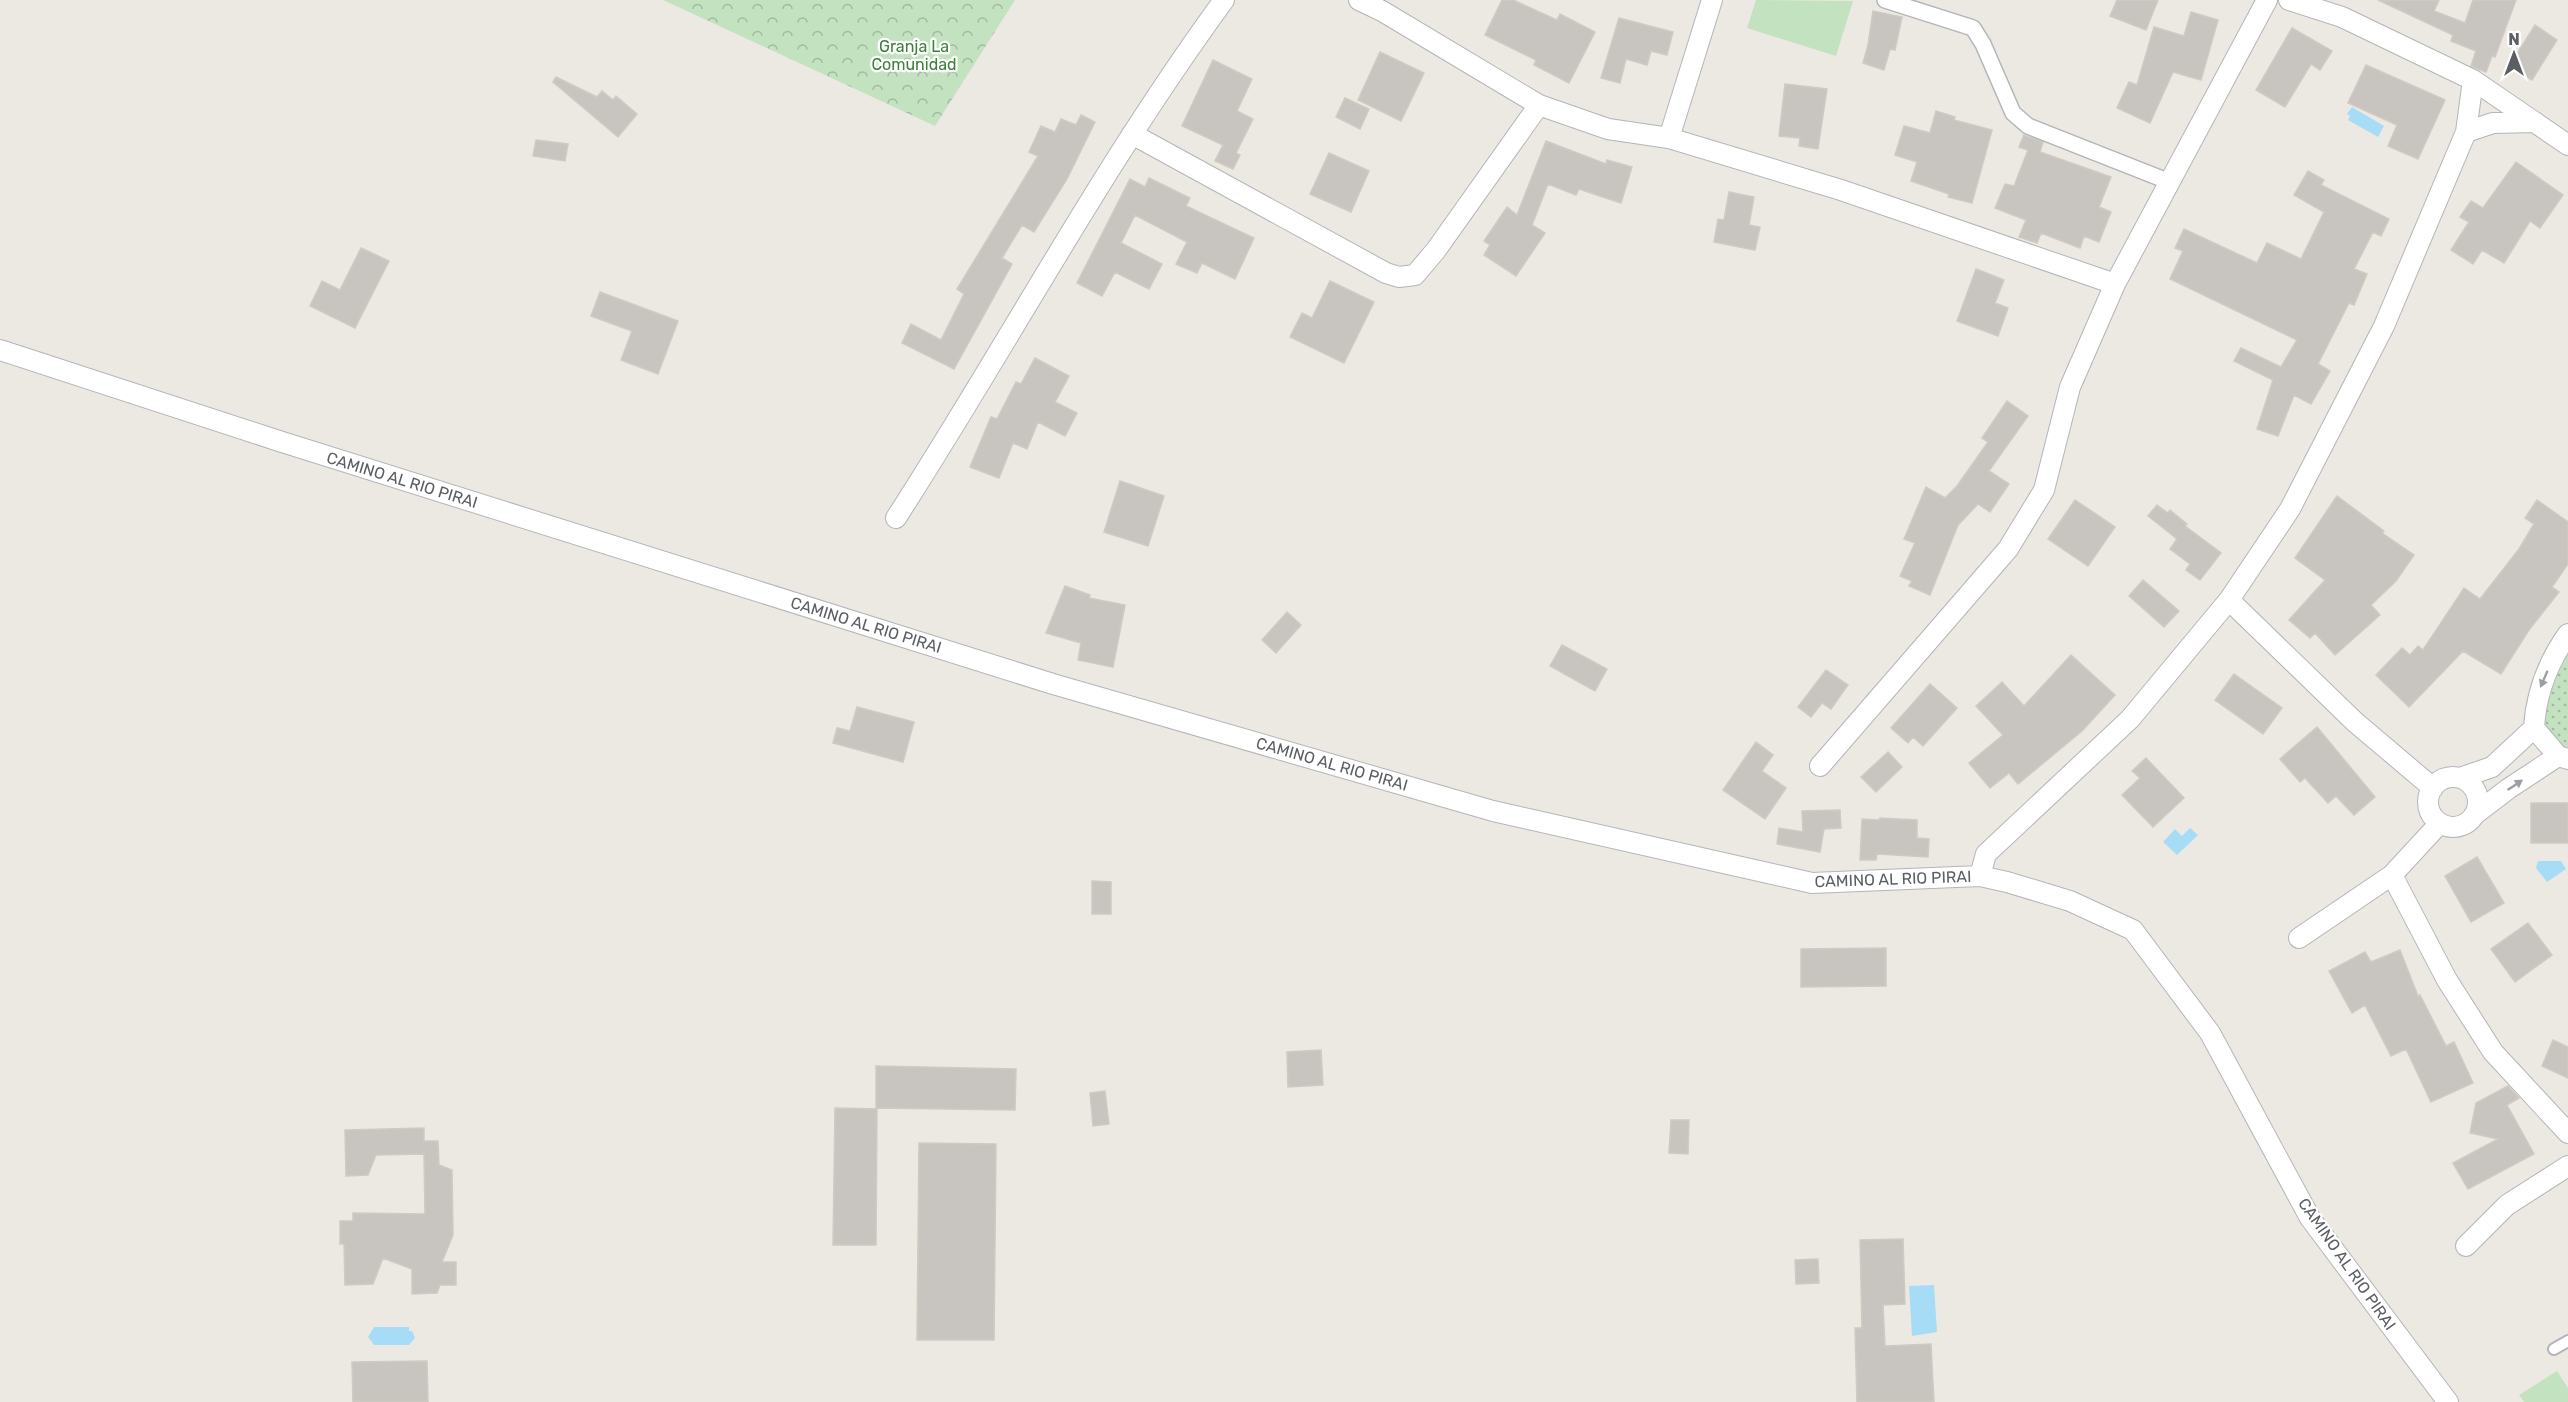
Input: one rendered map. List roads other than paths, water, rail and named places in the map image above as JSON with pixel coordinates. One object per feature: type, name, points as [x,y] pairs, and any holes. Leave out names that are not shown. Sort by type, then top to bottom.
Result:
[{"type":"street","points":[[896,518],[958,422],[1132,134],[1224,0]]},
{"type":"street","points":[[1359,0],[1386,6],[1539,105],[1608,129],[1669,138],[1840,190],[2115,284]]},
{"type":"street","points":[[1669,138],[1712,0]]},
{"type":"street","points":[[1885,0],[1973,28],[1983,44],[2013,113],[2028,126],[2170,182]]},
{"type":"street","points":[[1820,766],[2008,549],[2044,490],[2070,387],[2115,284],[2267,0]]},
{"type":"street","points":[[2289,0],[2342,17],[2473,80],[2568,145]]},
{"type":"street","points":[[1980,876],[1986,854],[2130,719],[2229,600],[2290,510],[2384,326],[2466,132],[2473,80]]},
{"type":"street","points":[[1132,134],[1386,273],[1399,277],[1415,274],[1436,250],[1539,105]]},
{"type":"street","points":[[2466,132],[2493,123],[2535,122]]},
{"type":"street","name":"CAMINO AL RIO PIRAI","points":[[0,350],[279,441],[1053,684],[1493,811],[1812,883],[1980,876],[2070,901],[2133,930],[2210,1033],[2310,1218],[2448,1402]]},
{"type":"street","points":[[2229,600],[2355,722],[2433,788]]},
{"type":"street","points":[[2534,728],[2563,758],[2508,789],[2469,821],[2454,826],[2440,823],[2430,810],[2429,795],[2433,788],[2445,779],[2460,778],[2492,767],[2534,728],[2535,704],[2543,679],[2568,634]]},
{"type":"street","points":[[2460,778],[2473,786],[2476,793],[2477,808],[2474,815]]},
{"type":"street","points":[[2299,938],[2392,875],[2440,823]]},
{"type":"street","points":[[2392,875],[2447,980],[2493,1052],[2568,1133]]},
{"type":"street","points":[[2466,1246],[2507,1205],[2568,1166]]},
{"type":"lane","points":[[2554,1349],[2568,1341]]},
{"type":"water","points":[[2352,107],[2384,126],[2378,137],[2348,120],[2350,116],[2347,114]]},
{"type":"water","points":[[2190,828],[2198,835],[2177,855],[2163,842],[2175,829],[2182,836]]},
{"type":"water","points":[[2538,861],[2561,861],[2566,869],[2547,882],[2536,868]]},
{"type":"water","points":[[1934,1285],[1937,1332],[1912,1336],[1909,1286]]},
{"type":"water","points":[[374,1327],[409,1327],[409,1331],[412,1331],[415,1338],[409,1345],[374,1345],[368,1337]]},
{"type":"park label","name":"Granja La Comunidad","points":[[914,55]]}]
